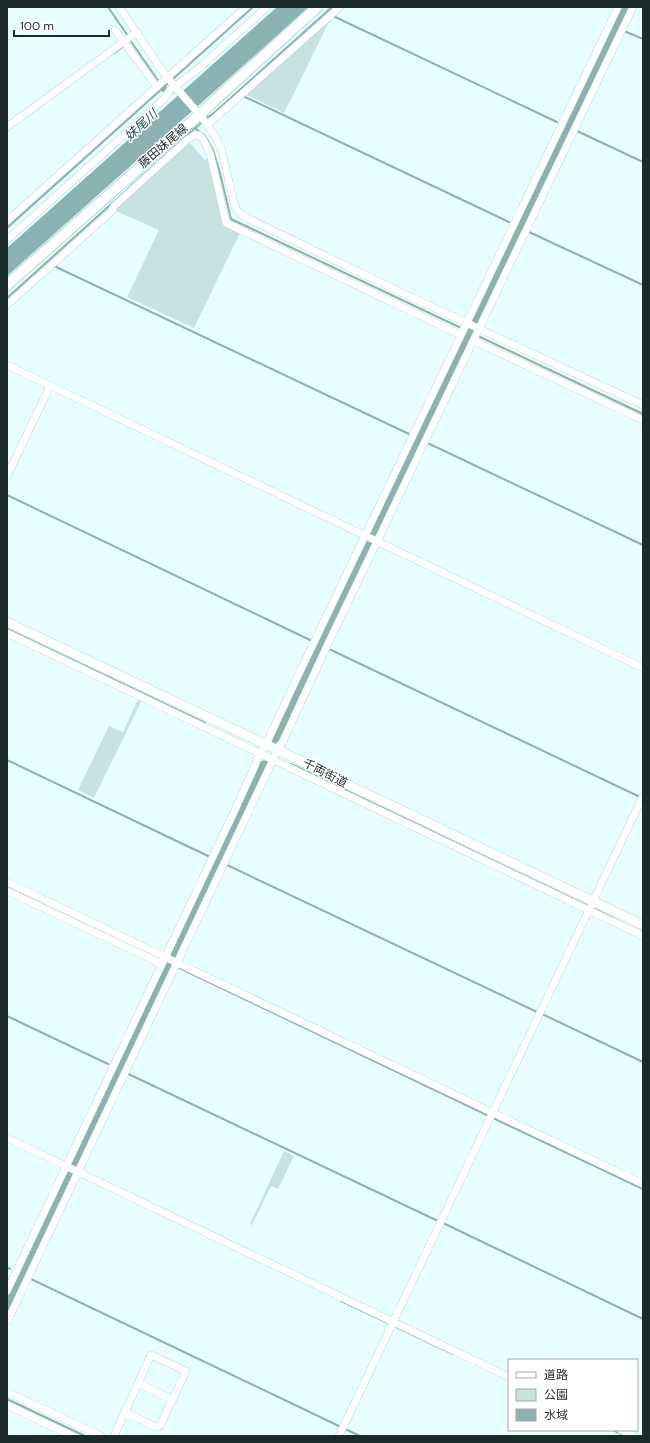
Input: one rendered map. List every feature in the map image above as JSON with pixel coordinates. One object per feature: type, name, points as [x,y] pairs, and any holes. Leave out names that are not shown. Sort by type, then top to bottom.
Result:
[{"type":"main road","name":"藤田妹尾線","points":[[7,285],[202,118],[318,7]]},
{"type":"street","points":[[119,7],[129,39],[157,87]]},
{"type":"street","points":[[7,240],[163,100],[172,83],[246,7]]},
{"type":"street","points":[[7,221],[157,87],[172,83],[198,69],[267,7]]},
{"type":"street","points":[[202,118],[242,95],[340,7]]},
{"type":"street","points":[[7,1322],[24,1272],[123,1068],[176,964],[218,864],[260,754],[317,640],[372,538],[476,333],[565,122],[618,7]]},
{"type":"street","points":[[7,1291],[24,1272],[123,1068],[162,964],[218,864],[283,741],[372,538],[423,436],[461,335],[522,224],[633,7]]},
{"type":"street","points":[[115,30],[129,39],[144,44],[172,83],[202,118],[219,144],[218,163],[226,223],[305,254],[468,324],[476,333],[643,420]]},
{"type":"street","points":[[7,127],[129,39]]},
{"type":"street","points":[[565,122],[574,126]]},
{"type":"street","points":[[7,305],[112,210],[113,206],[187,140],[195,135],[199,135],[207,144],[218,163],[235,207],[241,215],[305,254],[461,335]]},
{"type":"street","points":[[476,333],[643,405]]},
{"type":"street","points":[[7,365],[643,668]]},
{"type":"street","points":[[7,476],[50,386]]},
{"type":"street","name":"千両街道","points":[[7,622],[266,744],[590,906],[643,925]]},
{"type":"street","points":[[7,633],[260,754],[590,906],[643,936]]},
{"type":"street","points":[[317,640],[326,645]]},
{"type":"street","points":[[338,1436],[643,796]]},
{"type":"street","points":[[7,882],[167,957],[176,964],[491,1115],[643,1184]]},
{"type":"street","points":[[7,891],[162,964]]},
{"type":"street","points":[[7,1138],[392,1324],[508,1377]]},
{"type":"street","points":[[114,1436],[124,1412],[151,1354],[186,1371],[160,1426],[156,1427],[124,1412]]},
{"type":"street","points":[[138,1383],[173,1400]]},
{"type":"street","points":[[7,1392],[101,1436]]},
{"type":"street","points":[[7,1405],[72,1436]]},
{"type":"street","points":[[623,1431],[634,1436]]},
{"type":"green space","points":[[331,17],[331,21],[328,24],[284,113],[247,95],[247,94]]},
{"type":"green space","points":[[188,141],[205,160],[209,156],[223,223],[240,233],[194,328],[127,297],[159,230],[116,211],[115,207]]},
{"type":"green space","points":[[138,699],[142,700],[94,798],[78,790],[109,726],[123,732]]},
{"type":"green space","points":[[284,1151],[294,1156],[278,1189],[271,1186],[252,1225],[250,1224]]},
{"type":"water","name":"妹尾川","points":[[277,7],[309,7],[7,276],[7,248]]},
{"type":"waterway","points":[[108,7],[128,36]]},
{"type":"waterway","points":[[7,228],[253,7]]},
{"type":"waterway","points":[[205,119],[214,113],[332,7]]},
{"type":"waterway","points":[[276,740],[627,7]]},
{"type":"waterway","points":[[333,16],[557,122]]},
{"type":"waterway","points":[[624,31],[643,39]]},
{"type":"waterway","points":[[130,40],[159,82]]},
{"type":"waterway","points":[[113,54],[124,46]]},
{"type":"waterway","points":[[243,96],[509,222]]},
{"type":"waterway","points":[[7,298],[202,122]]},
{"type":"waterway","points":[[566,126],[572,129]]},
{"type":"waterway","points":[[195,128],[205,136],[213,150],[231,219],[459,327]]},
{"type":"waterway","points":[[577,131],[643,162]]},
{"type":"waterway","points":[[519,227],[524,230]]},
{"type":"waterway","points":[[529,232],[643,285]]},
{"type":"waterway","points":[[54,266],[409,434]]},
{"type":"waterway","points":[[468,331],[474,334]]},
{"type":"waterway","points":[[478,336],[643,414]]},
{"type":"waterway","points":[[417,438],[643,545]]},
{"type":"waterway","points":[[7,495],[310,640]]},
{"type":"waterway","points":[[7,629],[205,723]]},
{"type":"waterway","points":[[319,644],[324,647]]},
{"type":"waterway","points":[[329,649],[640,797]]},
{"type":"waterway","points":[[7,760],[208,856]]},
{"type":"waterway","points":[[291,764],[613,918]]},
{"type":"waterway","points":[[7,1310],[263,771],[264,766]]},
{"type":"waterway","points":[[227,865],[537,1012]]},
{"type":"waterway","points":[[7,887],[48,906]]},
{"type":"waterway","points":[[55,910],[158,958]]},
{"type":"waterway","points":[[169,963],[489,1116]]},
{"type":"waterway","points":[[542,1014],[643,1062]]},
{"type":"waterway","points":[[7,1016],[108,1064]]},
{"type":"waterway","points":[[118,1069],[438,1221]]},
{"type":"waterway","points":[[493,1118],[643,1189]]},
{"type":"waterway","points":[[443,1223],[643,1319]]},
{"type":"waterway","points":[[21,1274],[26,1276]]},
{"type":"waterway","points":[[31,1279],[341,1427]]},
{"type":"waterway","points":[[341,1301],[390,1324]]},
{"type":"waterway","points":[[394,1326],[453,1354]]},
{"type":"waterway","points":[[7,1399],[85,1436]]},
{"type":"waterway","points":[[345,1429],[360,1436]]},
{"type":"waterway","points":[[615,1431],[625,1436]]}]
